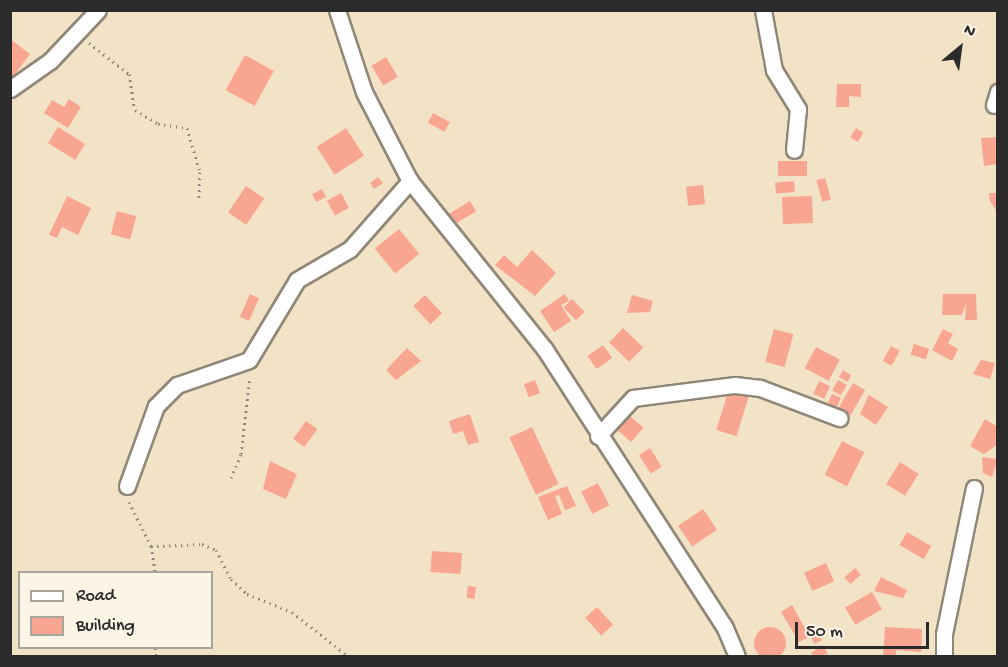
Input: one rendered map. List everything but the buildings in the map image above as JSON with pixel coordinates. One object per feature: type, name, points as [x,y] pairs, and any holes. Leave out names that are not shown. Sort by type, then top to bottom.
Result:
[{"type":"street","points":[[10,89],[78,34],[98,10]]},
{"type":"street","points":[[337,10],[364,92],[410,181],[544,348],[598,436],[725,628],[737,657]]},
{"type":"street","points":[[763,10],[774,70],[798,110],[794,150]]},
{"type":"street","points":[[128,486],[156,406],[177,385],[249,360],[297,280],[351,249],[410,181]]},
{"type":"street","points":[[598,436],[633,398],[735,385],[760,388],[839,418]]},
{"type":"street","points":[[944,657],[944,634],[975,488]]},
{"type":"path","points":[[78,34],[129,74],[135,110],[158,124],[187,128],[200,172],[198,200]]},
{"type":"path","points":[[231,478],[241,454],[249,360]]},
{"type":"path","points":[[128,486],[129,503],[151,546],[155,571]]},
{"type":"path","points":[[151,546],[202,544],[216,550],[247,594],[292,612],[348,657]]}]
